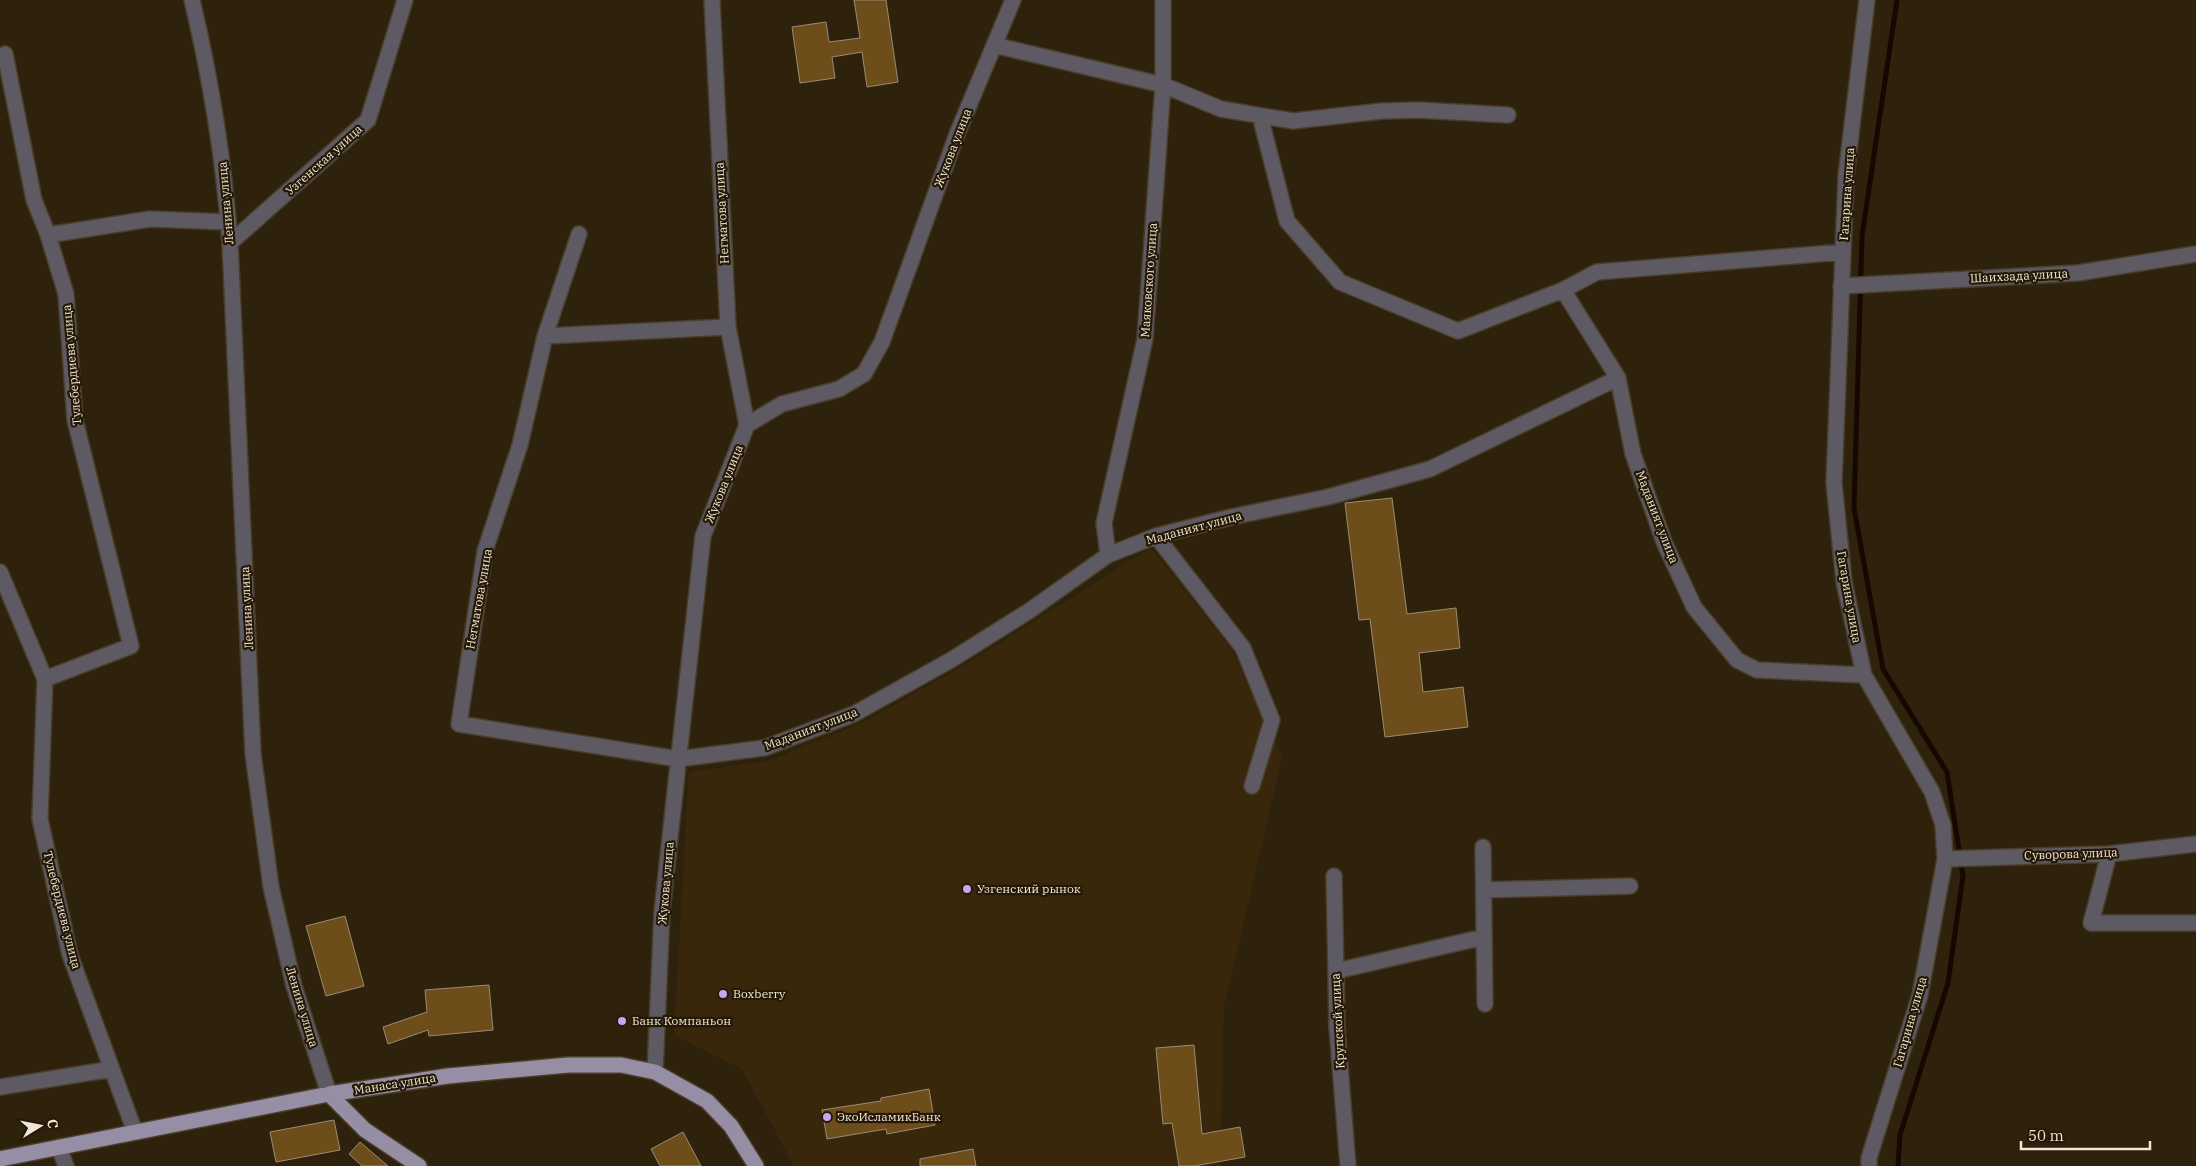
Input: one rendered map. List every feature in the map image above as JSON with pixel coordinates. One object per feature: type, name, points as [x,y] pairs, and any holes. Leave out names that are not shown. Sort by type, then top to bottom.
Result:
[{"type":"main road","name":"Манаса улица","points":[[0,1159],[330,1094],[448,1076],[568,1065],[621,1065],[655,1072],[707,1101],[731,1126],[756,1166]]},
{"type":"main road","name":"Ленина улица","points":[[330,1094],[365,1130],[419,1166]]},
{"type":"street","name":"Ленина улица","points":[[192,0],[205,54],[225,180],[230,243],[253,754],[271,887],[294,986],[330,1094]]},
{"type":"street","name":"Узгенская улица","points":[[230,243],[368,120],[405,0]]},
{"type":"street","name":"Негматова улица","points":[[712,0],[728,326],[747,425]]},
{"type":"street","name":"Жукова улица","points":[[655,1072],[662,911],[703,536],[747,425],[782,404],[839,389],[864,374],[882,342],[957,134],[1013,0]]},
{"type":"street","name":"Маяковского улица","points":[[1108,556],[1104,523],[1145,339],[1163,85],[1163,0]]},
{"type":"street","name":"Гагарина улица","points":[[1867,0],[1846,176],[1834,483],[1844,582],[1864,675],[1932,792],[1943,825],[1945,858],[1920,995],[1869,1158],[1869,1166]]},
{"type":"street","points":[[994,45],[1163,85],[1220,109],[1293,121],[1382,111],[1418,110],[1508,115]]},
{"type":"street","name":"Тулебердиева улица","points":[[5,54],[34,200],[48,235],[66,294],[75,420],[131,646],[45,679]]},
{"type":"street","points":[[1260,116],[1287,221],[1340,282],[1458,331],[1563,290],[1597,272],[1843,252]]},
{"type":"street","points":[[48,235],[150,219],[228,222]]},
{"type":"street","name":"Негматова улица","points":[[579,234],[545,336],[520,445],[485,551],[458,724],[678,759]]},
{"type":"street","name":"Шаихзада улица","points":[[1842,286],[2078,273],[2196,254]]},
{"type":"street","name":"Маданият улица","points":[[1563,290],[1618,378],[1634,454],[1664,542],[1694,607],[1737,660],[1757,670],[1864,675]]},
{"type":"street","points":[[545,336],[728,326]]},
{"type":"street","name":"Маданият улица","points":[[678,759],[764,748],[854,714],[951,660],[1029,611],[1108,556],[1156,536],[1231,517],[1328,497],[1430,469],[1618,378]]},
{"type":"street","points":[[1156,536],[1243,648],[1272,720],[1252,786]]},
{"type":"street","name":"Тулебердиева улица","points":[[0,572],[45,679],[40,819],[70,955],[135,1132]]},
{"type":"street","name":"Суворова улица","points":[[1945,858],[2109,854],[2196,844]]},
{"type":"street","points":[[1484,847],[1484,1004]]},
{"type":"street","points":[[2109,854],[2091,923],[2196,922]]},
{"type":"street","name":"Крупской улица","points":[[1334,876],[1337,1028],[1348,1166]]},
{"type":"street","points":[[1484,890],[1630,886]]},
{"type":"street","points":[[1336,971],[1484,937]]},
{"type":"street","points":[[0,1087],[112,1069]]},
{"type":"street","points":[[60,1147],[66,1166]]},
{"type":"shaded area","name":"Узгенский рынок","points":[[1151,548],[1232,650],[1282,758],[1224,1007],[1220,1166],[794,1166],[742,1069],[674,1035],[689,772],[769,761],[870,719],[968,663]]},
{"type":"building","points":[[854,0],[886,0],[898,82],[867,87],[862,52],[832,57],[835,78],[800,83],[792,27],[826,22],[829,42],[860,38]]},
{"type":"building","points":[[1392,498],[1407,614],[1456,608],[1460,648],[1419,653],[1423,692],[1463,687],[1468,727],[1385,737],[1370,619],[1359,620],[1345,503]]},
{"type":"building","points":[[345,916],[364,986],[326,996],[306,926]]},
{"type":"building","points":[[489,985],[493,1030],[429,1036],[428,1030],[388,1044],[383,1027],[427,1012],[425,990]]},
{"type":"building","points":[[1194,1045],[1202,1134],[1240,1127],[1245,1157],[1194,1166],[1179,1166],[1172,1123],[1163,1124],[1156,1048]]},
{"type":"building","points":[[929,1089],[935,1125],[887,1134],[886,1129],[827,1139],[822,1110],[881,1101],[881,1098]]},
{"type":"building","points":[[334,1120],[340,1150],[276,1162],[270,1132]]},
{"type":"building","points":[[683,1132],[701,1166],[660,1166],[651,1149]]},
{"type":"building","points":[[360,1142],[388,1166],[362,1166],[349,1154]]},
{"type":"building","points":[[973,1149],[976,1166],[920,1166],[920,1159]]},
{"type":"waterway","points":[[1897,0],[1862,236],[1854,508],[1883,669],[1947,772],[1963,876],[1948,983],[1900,1135],[1898,1166]]},
{"type":"place","name":"Узгенский рынок","points":[[967,889]]},
{"type":"place","name":"Boxberry","points":[[723,994]]},
{"type":"place","name":"Банк Компаньон","points":[[622,1021]]},
{"type":"place","name":"ЭкоИсламикБанк","points":[[827,1117]]}]
